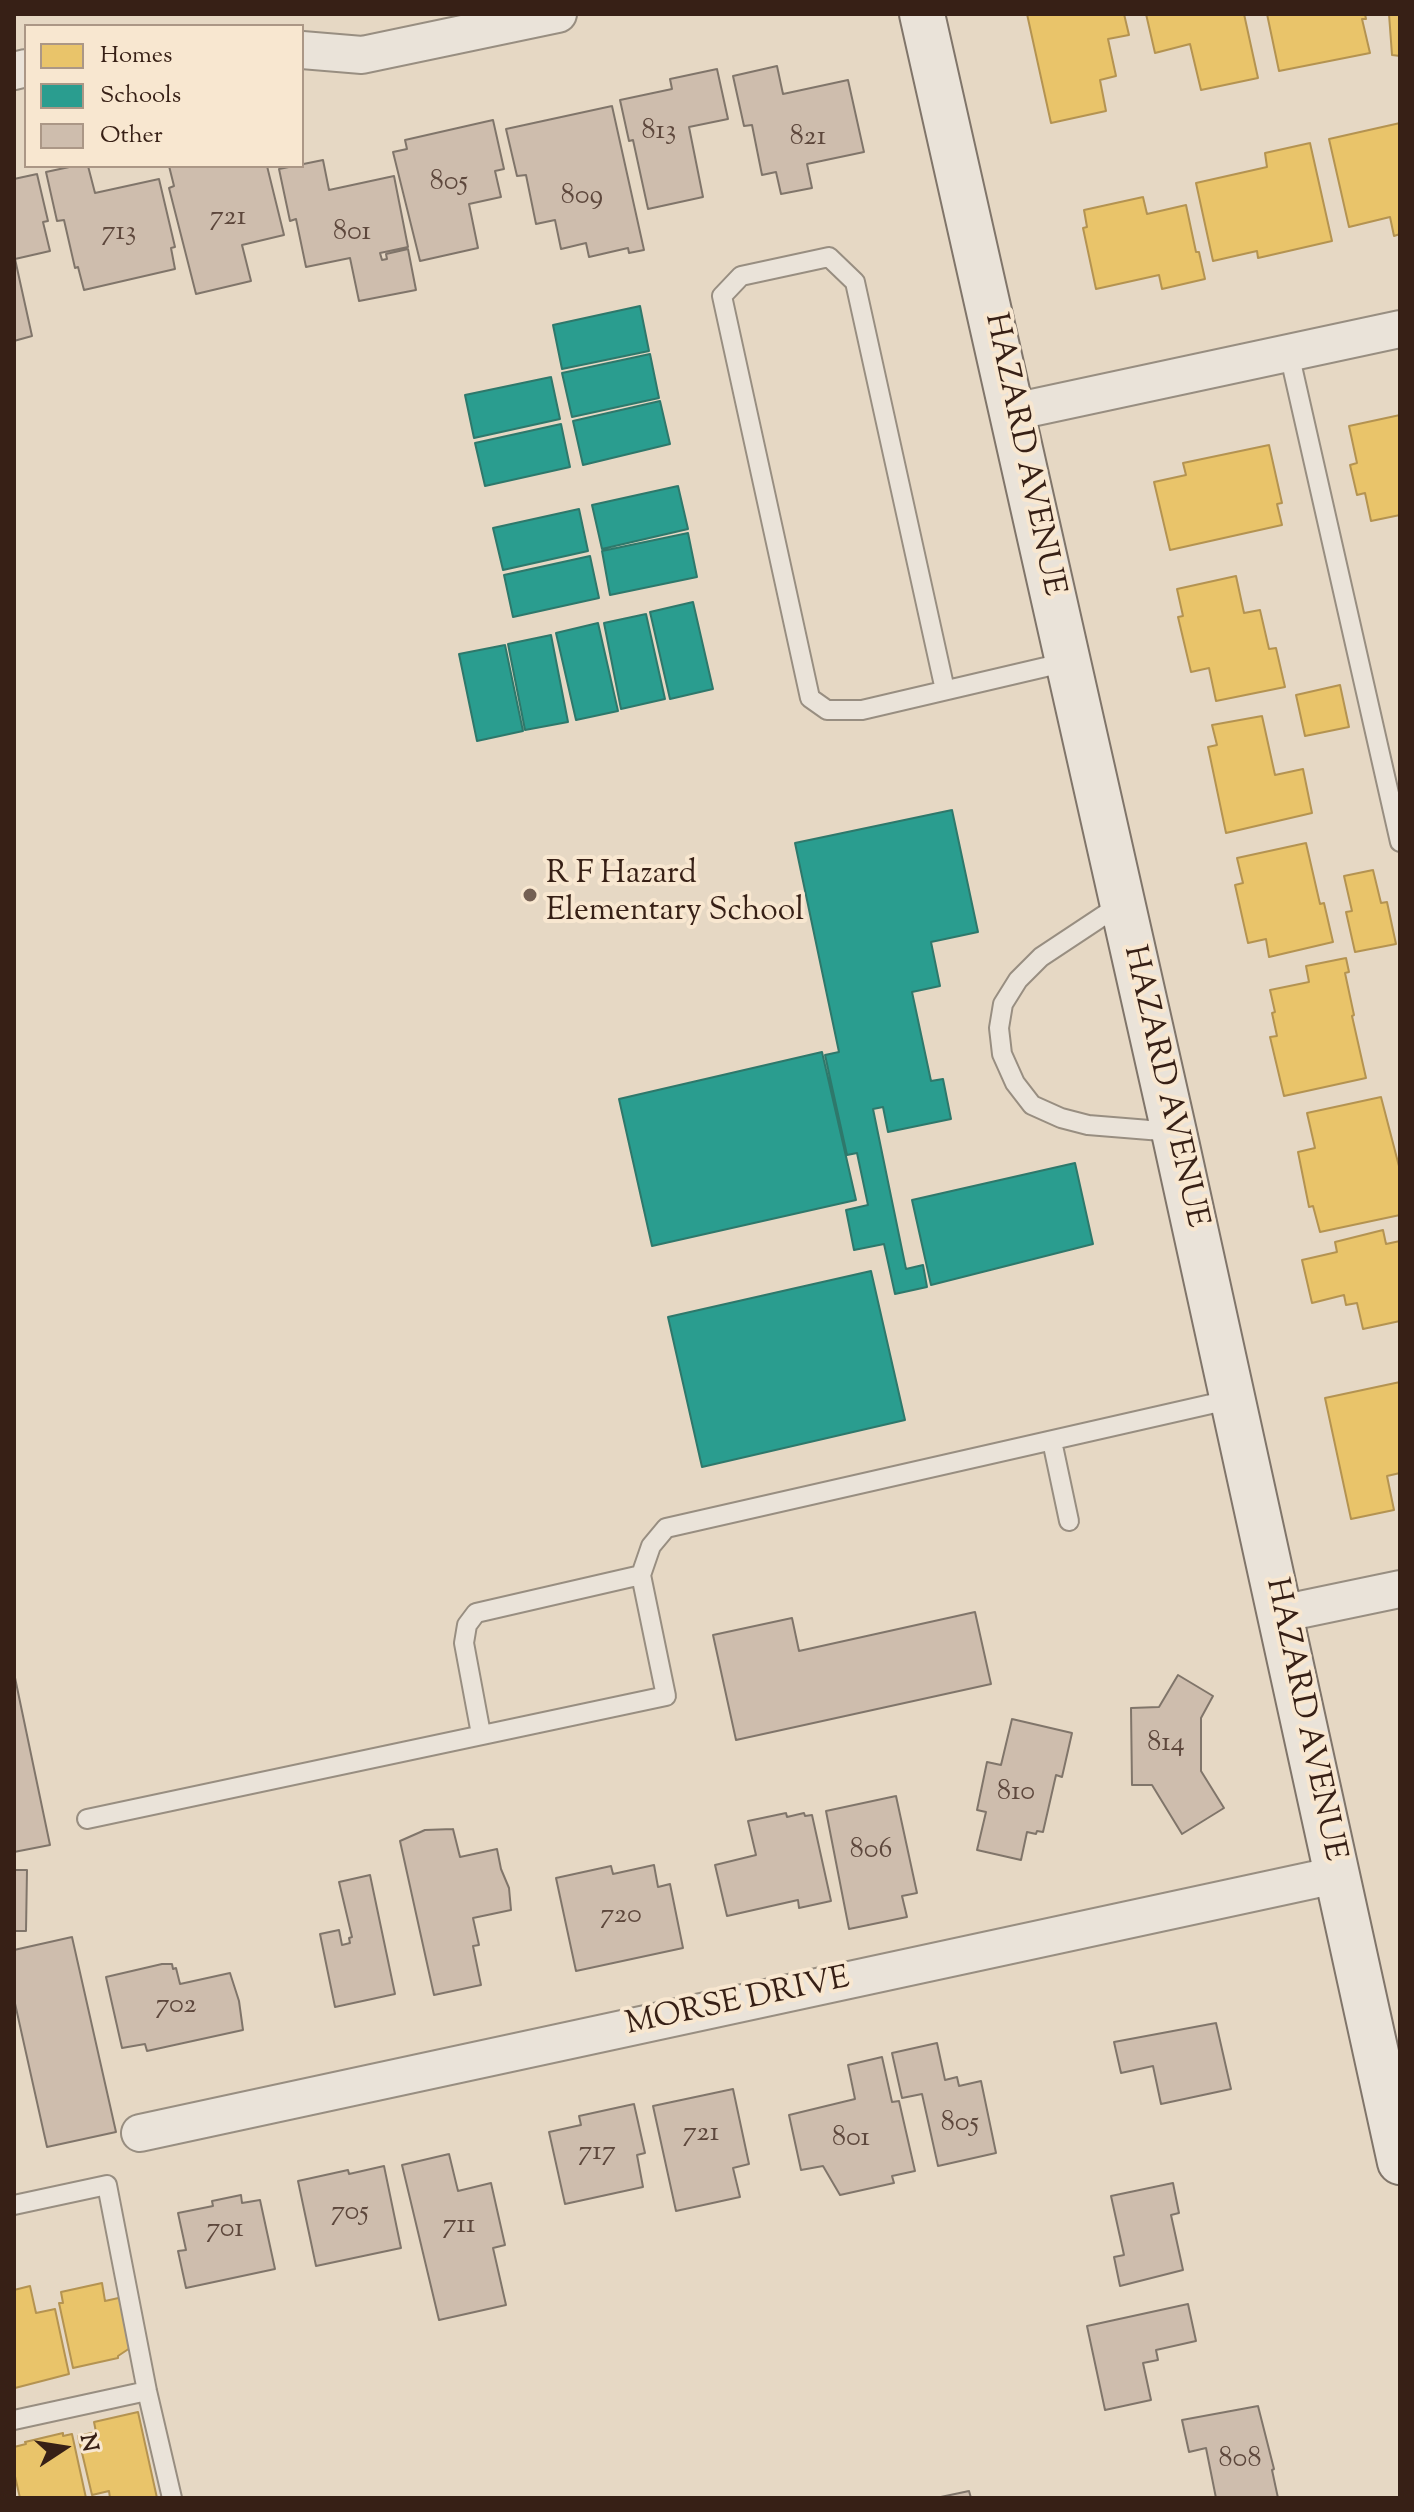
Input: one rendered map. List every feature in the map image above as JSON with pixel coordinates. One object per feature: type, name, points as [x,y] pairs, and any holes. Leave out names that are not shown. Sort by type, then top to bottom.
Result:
[{"type":"street","points":[[304,50],[362,55],[556,14]]},
{"type":"street","name":"HAZARD AVENUE","points":[[922,14],[1174,1132],[1400,2162]]},
{"type":"street","points":[[1013,412],[1400,329]]},
{"type":"street","points":[[1280,1614],[1400,1589]]},
{"type":"street","name":"MORSE DRIVE","points":[[140,2133],[1336,1875]]},
{"type":"lane","points":[[945,690],[855,282],[829,257],[741,276],[722,296],[810,698],[827,710],[862,710],[1067,662]]},
{"type":"lane","points":[[1289,353],[1400,842]]},
{"type":"lane","points":[[1121,904],[1041,957],[1018,980],[1003,1004],[999,1028],[1002,1054],[1015,1083],[1032,1105],[1088,1125],[1174,1132]]},
{"type":"lane","points":[[87,1819],[666,1696],[641,1575],[651,1546],[666,1528],[1233,1399]]},
{"type":"lane","points":[[1052,1441],[1069,1521]]},
{"type":"lane","points":[[481,1734],[464,1643],[467,1625],[476,1613],[641,1575]]},
{"type":"lane","points":[[14,2205],[107,2185],[147,2391],[172,2498]]},
{"type":"lane","points":[[14,2420],[147,2391]]},
{"type":"building: Homes","points":[[1027,14],[1124,14],[1129,35],[1108,39],[1116,76],[1100,80],[1106,111],[1051,123]]},
{"type":"building: Homes","points":[[1146,14],[1244,14],[1258,78],[1201,90],[1190,44],[1155,53]]},
{"type":"building: Homes","points":[[1267,14],[1365,14],[1366,19],[1362,19],[1370,53],[1279,71]]},
{"type":"building: Homes","points":[[1389,14],[1400,14],[1400,56],[1392,55]]},
{"type":"building: Homes","points":[[1400,123],[1400,234],[1394,236],[1390,217],[1349,227],[1329,139]]},
{"type":"building: Homes","points":[[1310,143],[1332,241],[1258,258],[1257,251],[1213,261],[1196,183],[1267,167],[1265,153]]},
{"type":"building: Homes","points":[[1143,197],[1147,214],[1186,205],[1205,279],[1162,289],[1159,275],[1096,289],[1083,228],[1087,227],[1084,210]]},
{"type":"building: Homes","points":[[1400,415],[1400,515],[1371,521],[1365,493],[1357,495],[1350,465],[1357,463],[1349,426]]},
{"type":"building: Homes","points":[[1269,445],[1282,503],[1277,504],[1282,525],[1170,550],[1154,482],[1186,475],[1183,463]]},
{"type":"building: Homes","points":[[1236,576],[1244,613],[1260,610],[1269,649],[1276,648],[1285,687],[1216,701],[1209,668],[1191,672],[1178,617],[1183,616],[1177,589]]},
{"type":"building: Homes","points":[[1340,685],[1349,727],[1305,736],[1296,695]]},
{"type":"building: Homes","points":[[1262,716],[1275,775],[1303,769],[1312,813],[1226,833],[1208,747],[1217,745],[1212,725]]},
{"type":"building: Homes","points":[[1306,843],[1320,904],[1324,903],[1333,942],[1269,957],[1266,939],[1248,943],[1235,885],[1243,883],[1237,858]]},
{"type":"building: Homes","points":[[1373,870],[1381,903],[1387,902],[1396,944],[1355,952],[1346,912],[1352,911],[1344,876]]},
{"type":"building: Homes","points":[[1346,958],[1349,972],[1345,973],[1352,1016],[1366,1078],[1284,1096],[1270,1037],[1277,1036],[1270,990],[1309,982],[1306,966]]},
{"type":"building: Homes","points":[[1381,1097],[1400,1170],[1400,1215],[1320,1232],[1313,1206],[1309,1207],[1298,1152],[1315,1148],[1307,1113]]},
{"type":"building: Homes","points":[[1383,1230],[1386,1244],[1400,1241],[1400,1321],[1363,1329],[1357,1303],[1346,1305],[1344,1295],[1312,1303],[1302,1260],[1337,1252],[1335,1242]]},
{"type":"building: Homes","points":[[1400,1382],[1400,1473],[1387,1476],[1394,1510],[1351,1519],[1325,1398]]},
{"type":"building: Homes","points":[[102,2283],[105,2301],[123,2297],[133,2346],[118,2358],[73,2368],[59,2303],[63,2303],[61,2292]]},
{"type":"building: Homes","points":[[30,2286],[36,2313],[55,2309],[69,2374],[15,2388],[14,2290]]},
{"type":"building: Homes","points":[[138,2412],[157,2498],[110,2498],[109,2491],[92,2495],[78,2436],[96,2432],[94,2422]]},
{"type":"building: Homes","points":[[63,2433],[63,2436],[72,2434],[86,2498],[20,2498],[14,2472],[14,2447]]},
{"type":"building: Schools","points":[[640,306],[649,351],[562,369],[553,325]]},
{"type":"building: Schools","points":[[650,354],[659,398],[572,417],[562,373]]},
{"type":"building: Schools","points":[[551,377],[560,419],[474,438],[465,395]]},
{"type":"building: Schools","points":[[660,401],[670,444],[583,465],[573,421]]},
{"type":"building: Schools","points":[[561,424],[570,467],[485,486],[475,443]]},
{"type":"building: Schools","points":[[678,486],[688,529],[602,549],[592,505]]},
{"type":"building: Schools","points":[[579,509],[588,551],[503,570],[493,528]]},
{"type":"building: Schools","points":[[688,533],[697,577],[610,595],[602,551]]},
{"type":"building: Schools","points":[[590,556],[599,598],[513,617],[504,575]]},
{"type":"building: Schools","points":[[693,602],[713,689],[670,699],[650,612]]},
{"type":"building: Schools","points":[[646,614],[665,699],[621,709],[604,623]]},
{"type":"building: Schools","points":[[598,623],[618,711],[576,720],[556,633]]},
{"type":"building: Schools","points":[[551,635],[568,722],[525,730],[508,644]]},
{"type":"building: Schools","points":[[505,645],[523,731],[477,741],[459,654]]},
{"type":"building: Schools","points":[[952,810],[978,932],[931,942],[940,986],[912,992],[931,1081],[943,1079],[951,1119],[888,1132],[883,1107],[873,1109],[906,1269],[923,1265],[927,1287],[895,1294],[884,1244],[854,1250],[846,1210],[868,1205],[857,1153],[847,1155],[825,1055],[839,1052],[795,843]]},
{"type":"building: Schools","points":[[822,1052],[856,1200],[652,1246],[619,1099]]},
{"type":"building: Schools","points":[[1075,1163],[1093,1244],[931,1285],[912,1200]]},
{"type":"building: Schools","points":[[871,1271],[905,1420],[702,1467],[668,1317]]},
{"type":"building: Other","points":[[777,66],[783,94],[848,80],[864,152],[807,164],[812,188],[781,194],[776,172],[762,175],[752,125],[744,126],[733,76]]},
{"type":"building: Other","points":[[717,69],[728,119],[689,127],[703,197],[648,209],[633,140],[629,141],[620,100],[672,89],[670,79]]},
{"type":"building: Other","points":[[612,106],[644,250],[629,253],[628,248],[589,257],[586,243],[561,249],[555,220],[536,224],[526,175],[517,176],[506,129]]},
{"type":"building: Other","points":[[493,120],[504,169],[495,171],[501,197],[469,204],[478,248],[420,261],[393,152],[407,149],[405,140]]},
{"type":"building: Other","points":[[323,160],[329,190],[394,176],[408,247],[380,253],[382,260],[387,259],[386,254],[408,249],[416,290],[359,301],[350,258],[306,267],[296,219],[290,221],[279,169],[304,168],[304,164]]},
{"type":"building: Other","points":[[89,168],[95,193],[159,179],[175,247],[171,248],[175,269],[84,290],[78,267],[75,268],[64,220],[57,221],[46,172]]},
{"type":"building: Other","points":[[170,168],[267,168],[284,235],[242,245],[251,281],[196,294],[169,188],[174,186]]},
{"type":"building: Other","points":[[37,174],[48,221],[43,222],[50,251],[15,259],[32,336],[14,341],[14,179]]},
{"type":"building: Other","points":[[975,1612],[991,1684],[736,1740],[713,1635],[792,1618],[799,1651]]},
{"type":"building: Other","points":[[14,1673],[50,1845],[14,1852]]},
{"type":"building: Other","points":[[1178,1675],[1213,1696],[1201,1718],[1201,1771],[1224,1808],[1182,1834],[1152,1785],[1132,1785],[1131,1708],[1159,1707]]},
{"type":"building: Other","points":[[1012,1719],[1072,1733],[1062,1777],[1056,1775],[1043,1832],[1027,1832],[1021,1860],[977,1850],[986,1812],[977,1810],[987,1762],[1001,1765]]},
{"type":"building: Other","points":[[896,1796],[917,1893],[902,1896],[907,1917],[849,1929],[826,1811]]},
{"type":"building: Other","points":[[786,1813],[787,1817],[804,1813],[805,1816],[812,1815],[831,1901],[799,1908],[798,1900],[727,1916],[715,1865],[756,1855],[748,1821]]},
{"type":"building: Other","points":[[453,1829],[460,1857],[497,1849],[509,1888],[511,1910],[473,1918],[479,1945],[473,1946],[481,1985],[434,1995],[400,1841],[425,1830]]},
{"type":"building: Other","points":[[654,1865],[658,1887],[670,1884],[683,1948],[576,1971],[556,1878],[611,1866],[613,1874]]},
{"type":"building: Other","points":[[14,1870],[27,1870],[26,1931],[14,1931]]},
{"type":"building: Other","points":[[370,1875],[395,1994],[335,2007],[320,1934],[339,1930],[342,1945],[350,1943],[349,1938],[352,1937],[339,1882]]},
{"type":"building: Other","points":[[72,1937],[116,2132],[47,2147],[14,1999],[14,1950]]},
{"type":"building: Other","points":[[172,1964],[173,1969],[176,1968],[180,1984],[230,1973],[239,2001],[243,2030],[147,2051],[145,2044],[122,2048],[106,1977]]},
{"type":"building: Other","points":[[1216,2023],[1231,2089],[1161,2104],[1153,2066],[1121,2073],[1114,2042]]},
{"type":"building: Other","points":[[937,2043],[945,2080],[957,2077],[959,2086],[981,2081],[996,2153],[938,2166],[922,2094],[902,2098],[892,2053]]},
{"type":"building: Other","points":[[882,2057],[892,2102],[899,2101],[915,2171],[892,2176],[894,2183],[840,2195],[823,2166],[801,2170],[789,2115],[855,2099],[848,2065]]},
{"type":"building: Other","points":[[733,2089],[749,2164],[733,2168],[740,2197],[676,2211],[653,2106]]},
{"type":"building: Other","points":[[634,2104],[645,2153],[637,2155],[643,2187],[565,2204],[549,2132],[581,2125],[579,2116]]},
{"type":"building: Other","points":[[449,2154],[458,2191],[491,2183],[505,2245],[493,2248],[506,2305],[439,2320],[402,2165]]},
{"type":"building: Other","points":[[384,2166],[401,2248],[316,2266],[298,2181]]},
{"type":"building: Other","points":[[1173,2183],[1179,2213],[1171,2215],[1183,2270],[1120,2286],[1114,2257],[1124,2255],[1111,2196]]},
{"type":"building: Other","points":[[241,2195],[242,2203],[260,2200],[275,2269],[186,2288],[178,2251],[186,2250],[178,2213],[213,2206],[212,2201]]},
{"type":"building: Other","points":[[1188,2304],[1196,2341],[1156,2350],[1158,2360],[1143,2363],[1151,2400],[1105,2410],[1087,2326]]},
{"type":"building: Other","points":[[1258,2406],[1278,2498],[1216,2498],[1206,2448],[1189,2452],[1182,2420]]},
{"type":"building: Other","points":[[969,2491],[971,2498],[936,2498]]},
{"type":"place","name":"R F Hazard Elementary School","points":[[530,895]]}]
